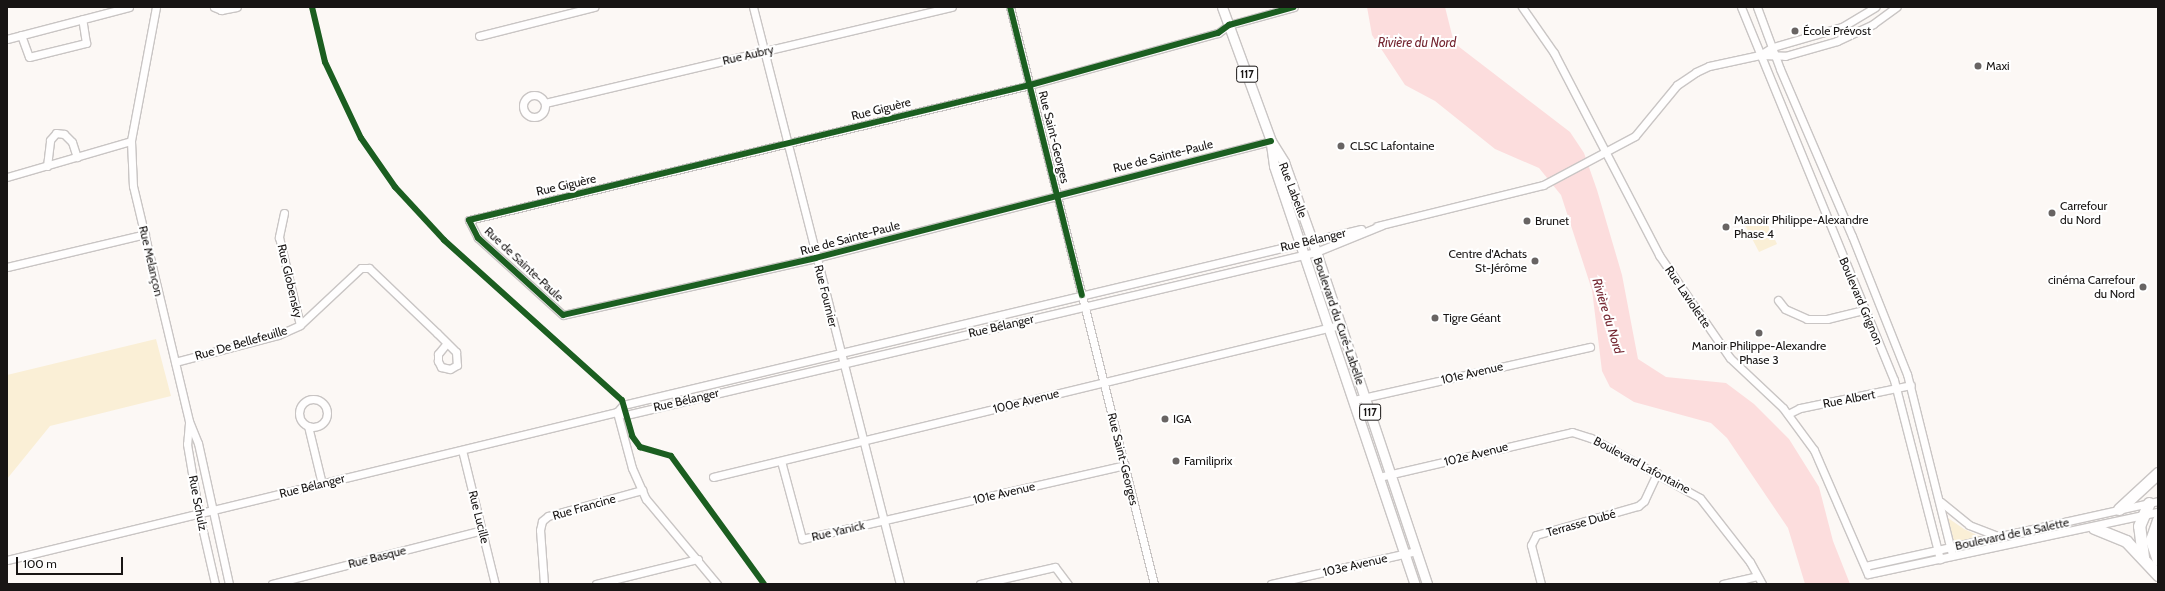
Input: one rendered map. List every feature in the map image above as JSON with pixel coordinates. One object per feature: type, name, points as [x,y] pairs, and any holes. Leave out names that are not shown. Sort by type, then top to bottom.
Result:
[{"type":"highway","points":[[2119,509],[2158,472]]},
{"type":"highway","points":[[2143,557],[2139,535],[2143,516],[2154,502]]},
{"type":"highway","points":[[2158,520],[2151,540],[2158,560]]},
{"type":"highway","points":[[2094,528],[2121,538],[2143,557],[2158,575]]},
{"type":"main road","name":"Rue Labelle","points":[[1222,7],[1271,140],[1284,162],[1312,240]]},
{"type":"main road","name":"Rue Labelle","points":[[1271,140],[1274,166],[1301,243]]},
{"type":"main road","name":"Boulevard du Curé-Labelle","points":[[1312,240],[1427,584]]},
{"type":"main road","name":"Boulevard du Curé-Labelle","points":[[1301,243],[1328,328],[1354,400],[1415,584]]},
{"type":"street","points":[[7,39],[129,7]]},
{"type":"street","name":"Rue Melançon","points":[[156,7],[131,141],[133,186],[189,421],[198,443],[212,511]]},
{"type":"street","points":[[214,7],[221,10],[237,7]]},
{"type":"street","points":[[479,36],[594,7]]},
{"type":"street","name":"Rue Fournier","points":[[753,7],[842,363],[900,584]]},
{"type":"street","name":"Rue Aubry","points":[[545,103],[952,7]]},
{"type":"street","name":"Rue Saint-Georges","points":[[1010,7],[1154,584]]},
{"type":"street","name":"Rue Giguère","points":[[468,220],[1030,85],[1218,33],[1229,25],[1294,7]]},
{"type":"street","name":"Boulevard Grignon","points":[[1741,7],[1896,389],[1940,559]]},
{"type":"street","name":"Boulevard Grignon","points":[[1757,7],[1776,58],[1855,242],[1911,385],[1941,502],[1952,555]]},
{"type":"street","points":[[1760,55],[1773,47],[1842,26],[1875,7]]},
{"type":"street","points":[[1760,55],[1776,58],[1850,36],[1896,7]]},
{"type":"street","name":"Rue Laviolette","points":[[1526,8],[1554,53],[1605,153],[1660,255],[1722,347],[1788,414],[1820,460],[1868,574]]},
{"type":"street","points":[[21,36],[29,57],[86,43],[82,19]]},
{"type":"street","name":"Rue Bélanger","points":[[617,412],[623,405],[1312,240],[1382,225],[1543,185],[1605,153],[1644,129],[1668,96],[1686,78],[1709,66],[1760,55]]},
{"type":"street","points":[[47,166],[50,140],[56,133],[64,134],[72,142],[77,157]]},
{"type":"street","name":"Rue de Sainte-Paule","points":[[468,220],[478,238],[563,315],[816,258],[1057,194],[1271,140]]},
{"type":"street","points":[[7,177],[131,141]]},
{"type":"street","name":"Rue Globensky","points":[[284,213],[279,237],[300,325]]},
{"type":"street","name":"Rue Bélanger","points":[[7,560],[617,412],[626,414],[1316,252],[1382,225]]},
{"type":"street","points":[[7,267],[145,234]]},
{"type":"street","name":"Rue De Bellefeuille","points":[[175,362],[278,335],[300,325],[360,268],[369,268],[447,343]]},
{"type":"street","points":[[1778,300],[1784,308],[1807,319],[1827,319],[1864,310]]},
{"type":"street","points":[[1032,307],[1035,318]]},
{"type":"street","points":[[956,325],[959,336]]},
{"type":"street","name":"100e Avenue","points":[[713,478],[1340,325]]},
{"type":"street","points":[[912,336],[915,346]]},
{"type":"street","name":"101e Avenue","points":[[1354,400],[1590,346]]},
{"type":"street","points":[[755,373],[758,383]]},
{"type":"street","name":"Rue Albert","points":[[1788,414],[1800,408],[1911,385]]},
{"type":"street","points":[[617,412],[632,468],[642,490],[663,523],[698,560],[717,584]]},
{"type":"street","name":"Rue Schulz","points":[[189,421],[187,444],[199,514],[215,584]]},
{"type":"street","points":[[308,426],[322,484]]},
{"type":"street","name":"102e Avenue","points":[[1379,477],[1572,432]]},
{"type":"street","name":"Boulevard Lafontaine","points":[[1572,432],[1591,438],[1700,498],[1762,584]]},
{"type":"street","name":"Rue Lucille","points":[[462,450],[495,584]]},
{"type":"street","name":"Rue Yanick","points":[[781,461],[802,539],[883,520]]},
{"type":"street","name":"101e Avenue","points":[[883,520],[1125,466]]},
{"type":"street","name":"Terrasse Dubé","points":[[1541,584],[1531,545],[1536,535],[1638,506],[1644,501],[1657,473]]},
{"type":"street","name":"Rue Francine","points":[[544,584],[540,530],[542,521],[642,490]]},
{"type":"street","points":[[1941,502],[1969,525],[1997,536]]},
{"type":"street","name":"Boulevard de la Salette","points":[[1865,566],[2154,502]]},
{"type":"street","name":"Rue Schulz","points":[[212,511],[229,584]]},
{"type":"street","name":"Boulevard de la Salette","points":[[1868,574],[1940,559],[1952,555],[2094,528],[2158,512]]},
{"type":"street","name":"Rue Basque","points":[[272,584],[482,530]]},
{"type":"street","name":"103e Avenue","points":[[1271,584],[1416,551]]},
{"type":"street","points":[[596,584],[698,560]]},
{"type":"street","points":[[980,584],[1055,567],[1068,584]]},
{"type":"street","points":[[1723,584],[1757,576]]},
{"type":"shaded area","points":[[1764,216],[1777,244],[1759,252],[1745,225]]},
{"type":"shaded area","points":[[156,339],[171,396],[50,426],[7,479],[7,375]]},
{"type":"shaded area","points":[[1948,518],[1964,529],[1981,537],[1954,543]]},
{"type":"water","name":"Rivière du Nord","points":[[1367,7],[1445,7],[1454,43],[1570,132],[1584,153],[1597,190],[1622,275],[1638,359],[1666,377],[1726,383],[1754,404],[1789,439],[1819,487],[1833,541],[1850,584],[1805,584],[1788,528],[1727,438],[1711,423],[1634,402],[1610,387],[1602,371],[1592,290],[1561,195],[1539,168],[1495,149],[1435,101],[1405,85],[1372,35]]},
{"type":"cycle path","points":[[312,7],[325,62],[361,138],[395,187],[444,240],[622,400],[632,436],[640,447],[671,456],[764,584]]},
{"type":"cycle path","points":[[1010,7],[1082,295]]},
{"type":"cycle path","points":[[1271,141],[816,258],[563,315],[478,238],[469,220],[1030,85],[1218,33],[1229,25],[1294,7]]},
{"type":"place","name":"École Prévost","points":[[1795,31]]},
{"type":"place","name":"Maxi","points":[[1978,66]]},
{"type":"place","name":"CLSC Lafontaine","points":[[1341,146]]},
{"type":"place","name":"Carrefour du Nord","points":[[2052,213]]},
{"type":"place","name":"Brunet","points":[[1527,221]]},
{"type":"place","name":"Manoir Philippe-Alexandre Phase 4","points":[[1726,227]]},
{"type":"place","name":"Centre d'Achats St-Jérôme","points":[[1535,261]]},
{"type":"place","name":"cinéma Carrefour du Nord","points":[[2143,287]]},
{"type":"place","name":"Tigre Géant","points":[[1435,318]]},
{"type":"place","name":"Manoir Philippe-Alexandre Phase 3","points":[[1759,333]]},
{"type":"place","name":"IGA","points":[[1165,419]]},
{"type":"place","name":"Familiprix","points":[[1176,461]]}]
